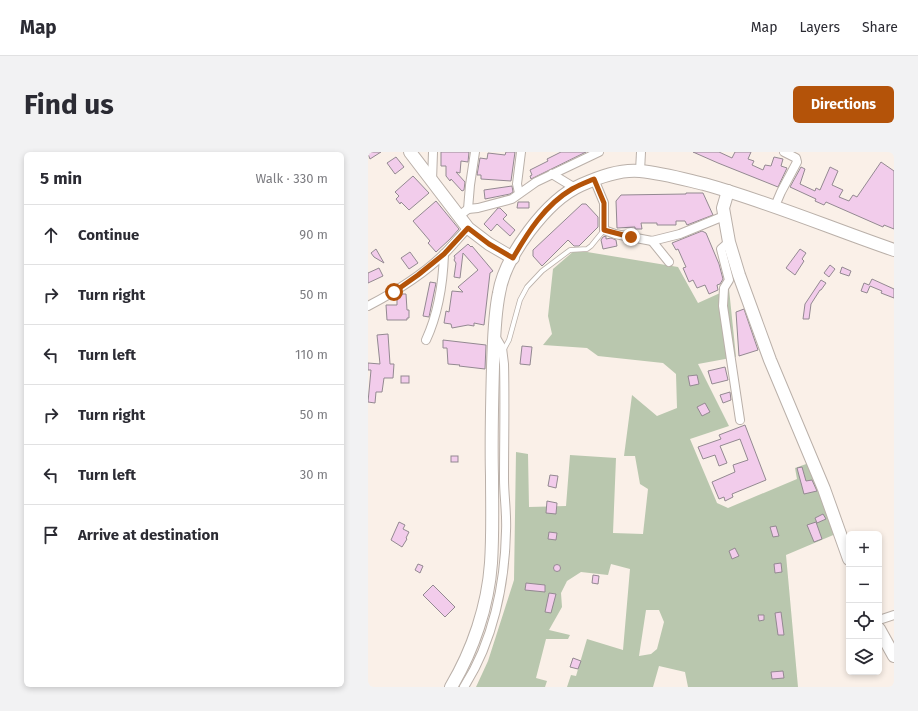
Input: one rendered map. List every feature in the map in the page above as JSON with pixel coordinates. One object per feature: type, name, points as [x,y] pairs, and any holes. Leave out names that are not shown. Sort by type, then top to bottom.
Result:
[{"type":"main road","points":[[410,152],[432,182],[463,212],[468,228],[489,244],[513,258]]},
{"type":"main road","points":[[451,687],[471,648],[480,620],[491,565],[491,422],[494,336],[499,292],[504,275],[523,240],[547,209],[561,196],[594,179],[630,171],[640,171],[674,176],[728,191],[775,206],[894,250]]},
{"type":"main road","points":[[728,191],[724,204],[724,216],[729,242],[739,275],[770,360],[824,489],[846,551]]},
{"type":"main road","points":[[882,634],[894,656]]},
{"type":"street","points":[[432,182],[433,152]]},
{"type":"street","points":[[475,152],[463,212],[512,199],[536,182],[598,152]]},
{"type":"street","points":[[519,193],[517,178],[521,152]]},
{"type":"street","points":[[640,171],[641,152]]},
{"type":"street","points":[[775,206],[797,162],[796,158],[784,152]]},
{"type":"street","points":[[552,174],[575,188]]},
{"type":"street","points":[[594,179],[604,203],[604,230],[620,235],[652,241],[680,234],[724,216]]},
{"type":"street","points":[[368,306],[394,292],[418,275],[444,254],[468,228]]},
{"type":"street","points":[[652,241],[669,262]]},
{"type":"street","points":[[729,242],[722,249],[729,280],[724,288],[723,306],[740,420]]},
{"type":"street","points":[[426,340],[433,326],[435,317],[442,282],[444,254]]},
{"type":"street","points":[[464,687],[473,672],[493,622],[504,562],[506,530],[504,480],[504,364],[503,351],[494,336]]},
{"type":"street","points":[[882,619],[894,615]]},
{"type":"lane","points":[[503,351],[509,340],[520,300],[527,286],[542,271],[570,250],[587,249],[604,230]]},
{"type":"green space","points":[[575,250],[678,267],[698,303],[729,289],[736,357],[698,364],[729,426],[690,439],[717,503],[728,508],[797,479],[795,468],[809,463],[838,533],[786,555],[798,687],[688,687],[685,672],[659,666],[653,687],[567,687],[571,675],[576,676],[587,639],[623,650],[630,569],[611,564],[608,575],[581,572],[567,581],[561,593],[562,607],[549,630],[570,635],[568,639],[546,639],[536,678],[547,681],[545,687],[476,687],[488,661],[514,580],[516,452],[528,454],[529,507],[566,506],[570,455],[616,458],[613,533],[643,534],[648,489],[640,484],[635,456],[624,456],[632,395],[657,416],[677,408],[676,374],[663,363],[598,356],[587,348],[543,345],[552,334],[548,316],[553,269]],"holes":[[[646,610],[659,610],[664,622],[657,649],[651,654],[639,656]]]},
{"type":"building","points":[[371,152],[381,152],[370,159],[368,154]]},
{"type":"building","points":[[441,152],[469,152],[468,162],[461,161],[460,173],[456,172],[465,182],[464,190],[462,191],[451,179],[450,181],[446,176],[446,166],[441,166]]},
{"type":"building","points":[[506,152],[515,152],[511,181],[481,179],[481,175],[477,175],[480,158],[487,159],[488,153],[505,155]]},
{"type":"building","points":[[561,152],[586,152],[531,179],[530,176],[532,175],[530,170],[548,161],[547,159]]},
{"type":"building","points":[[693,152],[719,152],[732,158],[735,152],[751,152],[748,159],[754,161],[752,165],[763,170],[765,165],[771,166],[774,157],[783,159],[781,166],[787,168],[778,187]]},
{"type":"building","points":[[396,157],[404,167],[395,174],[387,163]]},
{"type":"building","points":[[881,162],[894,171],[894,229],[884,225],[883,227],[826,202],[824,205],[815,201],[816,199],[790,187],[801,167],[805,169],[800,184],[815,191],[816,188],[820,190],[830,167],[838,171],[832,185],[843,190],[839,197],[849,201],[853,195],[857,197]]},
{"type":"building","points":[[413,176],[429,193],[409,210],[401,202],[400,204],[396,199],[399,196],[395,192]]},
{"type":"building","points":[[512,186],[513,192],[510,194],[485,199],[484,190]]},
{"type":"building","points":[[703,193],[713,215],[687,225],[685,221],[676,221],[676,225],[641,223],[642,229],[635,229],[635,227],[617,228],[616,201],[621,195]]},
{"type":"building","points":[[436,201],[459,229],[436,252],[428,243],[430,241],[413,221]]},
{"type":"building","points":[[518,202],[529,202],[529,208],[517,208]]},
{"type":"building","points":[[582,204],[586,204],[598,217],[598,227],[579,246],[574,246],[568,240],[542,266],[533,256],[533,250]]},
{"type":"building","points":[[498,208],[500,208],[507,215],[503,219],[515,230],[510,236],[497,224],[491,231],[484,224]]},
{"type":"building","points":[[702,231],[706,233],[719,264],[723,279],[720,284],[717,285],[718,290],[709,294],[705,285],[697,288],[693,280],[689,282],[683,268],[686,267],[678,249],[676,250],[672,243]]},
{"type":"building","points":[[606,236],[606,239],[611,238],[616,240],[617,246],[603,249],[601,240]]},
{"type":"building","points":[[468,244],[471,247],[472,246],[493,271],[490,273],[484,325],[474,323],[474,326],[468,325],[452,328],[451,324],[444,323],[446,311],[449,312],[452,291],[463,292],[458,287],[478,270],[463,253],[460,278],[454,277],[456,263],[454,256]]},
{"type":"building","points":[[376,249],[384,263],[374,257],[371,253]]},
{"type":"building","points":[[800,249],[806,253],[802,259],[804,261],[795,275],[786,268]]},
{"type":"building","points":[[410,252],[418,263],[409,269],[401,258]]},
{"type":"building","points":[[830,265],[835,269],[829,277],[824,273]]},
{"type":"building","points":[[842,267],[851,271],[849,276],[840,273]]},
{"type":"building","points":[[379,268],[383,276],[368,283],[368,273]]},
{"type":"building","points":[[872,279],[894,289],[894,298],[881,293],[882,291],[870,286],[867,293],[861,291],[864,283],[869,285]]},
{"type":"building","points":[[821,280],[826,283],[811,304],[809,319],[803,319],[805,304]]},
{"type":"building","points":[[430,282],[436,283],[429,317],[423,316]]},
{"type":"building","points":[[406,294],[409,318],[407,318],[407,320],[387,320],[386,305],[397,305],[397,296]]},
{"type":"building","points":[[744,309],[758,350],[739,356],[736,312]]},
{"type":"building","points":[[388,334],[390,364],[394,364],[393,378],[384,378],[382,392],[376,392],[375,403],[368,402],[371,370],[368,370],[368,363],[380,364],[377,335]]},
{"type":"building","points":[[443,340],[486,345],[485,369],[448,364],[447,348],[443,348]]},
{"type":"building","points":[[522,346],[532,347],[530,365],[520,364]]},
{"type":"building","points":[[725,367],[728,380],[712,384],[708,371]]},
{"type":"building","points":[[697,375],[699,384],[690,386],[688,376]]},
{"type":"building","points":[[401,376],[409,376],[409,383],[401,383]]},
{"type":"building","points":[[730,392],[731,400],[723,403],[720,395]]},
{"type":"building","points":[[705,403],[710,412],[702,416],[697,407]]},
{"type":"building","points":[[745,425],[766,480],[732,494],[733,497],[725,501],[724,497],[719,499],[712,482],[735,472],[733,465],[748,460],[740,439],[720,446],[727,463],[719,466],[715,455],[703,459],[698,447],[721,439],[719,435]]},
{"type":"building","points":[[451,456],[458,456],[458,462],[451,462]]},
{"type":"building","points":[[802,467],[806,481],[812,480],[817,491],[804,494],[797,468]]},
{"type":"building","points":[[550,475],[558,476],[556,488],[548,486]]},
{"type":"building","points":[[547,501],[557,503],[556,514],[546,513]]},
{"type":"building","points":[[823,514],[826,519],[817,523],[815,518]]},
{"type":"building","points":[[399,522],[405,525],[403,529],[409,532],[402,547],[391,540]]},
{"type":"building","points":[[816,522],[822,539],[814,542],[807,525]]},
{"type":"building","points":[[776,526],[779,536],[773,537],[770,527]]},
{"type":"building","points":[[549,532],[557,533],[556,540],[548,539]]},
{"type":"building","points":[[735,548],[739,556],[732,559],[729,551]]},
{"type":"building","points":[[781,563],[782,572],[775,573],[774,564]]},
{"type":"building","points":[[418,564],[423,566],[420,573],[415,570]]},
{"type":"building","points":[[557,565],[560,568],[557,571],[554,568]]},
{"type":"building","points":[[593,575],[599,576],[598,584],[592,583]]},
{"type":"building","points":[[526,583],[545,585],[545,592],[525,590]]},
{"type":"building","points":[[433,585],[455,607],[445,617],[423,595]]},
{"type":"building","points":[[549,593],[556,594],[551,613],[545,612]]},
{"type":"building","points":[[781,612],[784,635],[778,635],[775,613]]},
{"type":"building","points":[[758,615],[764,615],[764,620],[759,621]]},
{"type":"building","points":[[573,658],[581,661],[578,669],[570,667]]},
{"type":"building","points":[[783,671],[784,678],[772,679],[771,672]]},
{"type":"route","points":[[394,292],[444,254],[468,228],[489,244],[513,258],[523,240],[547,209],[561,196],[594,179],[604,203],[604,230],[631,237]]}]
